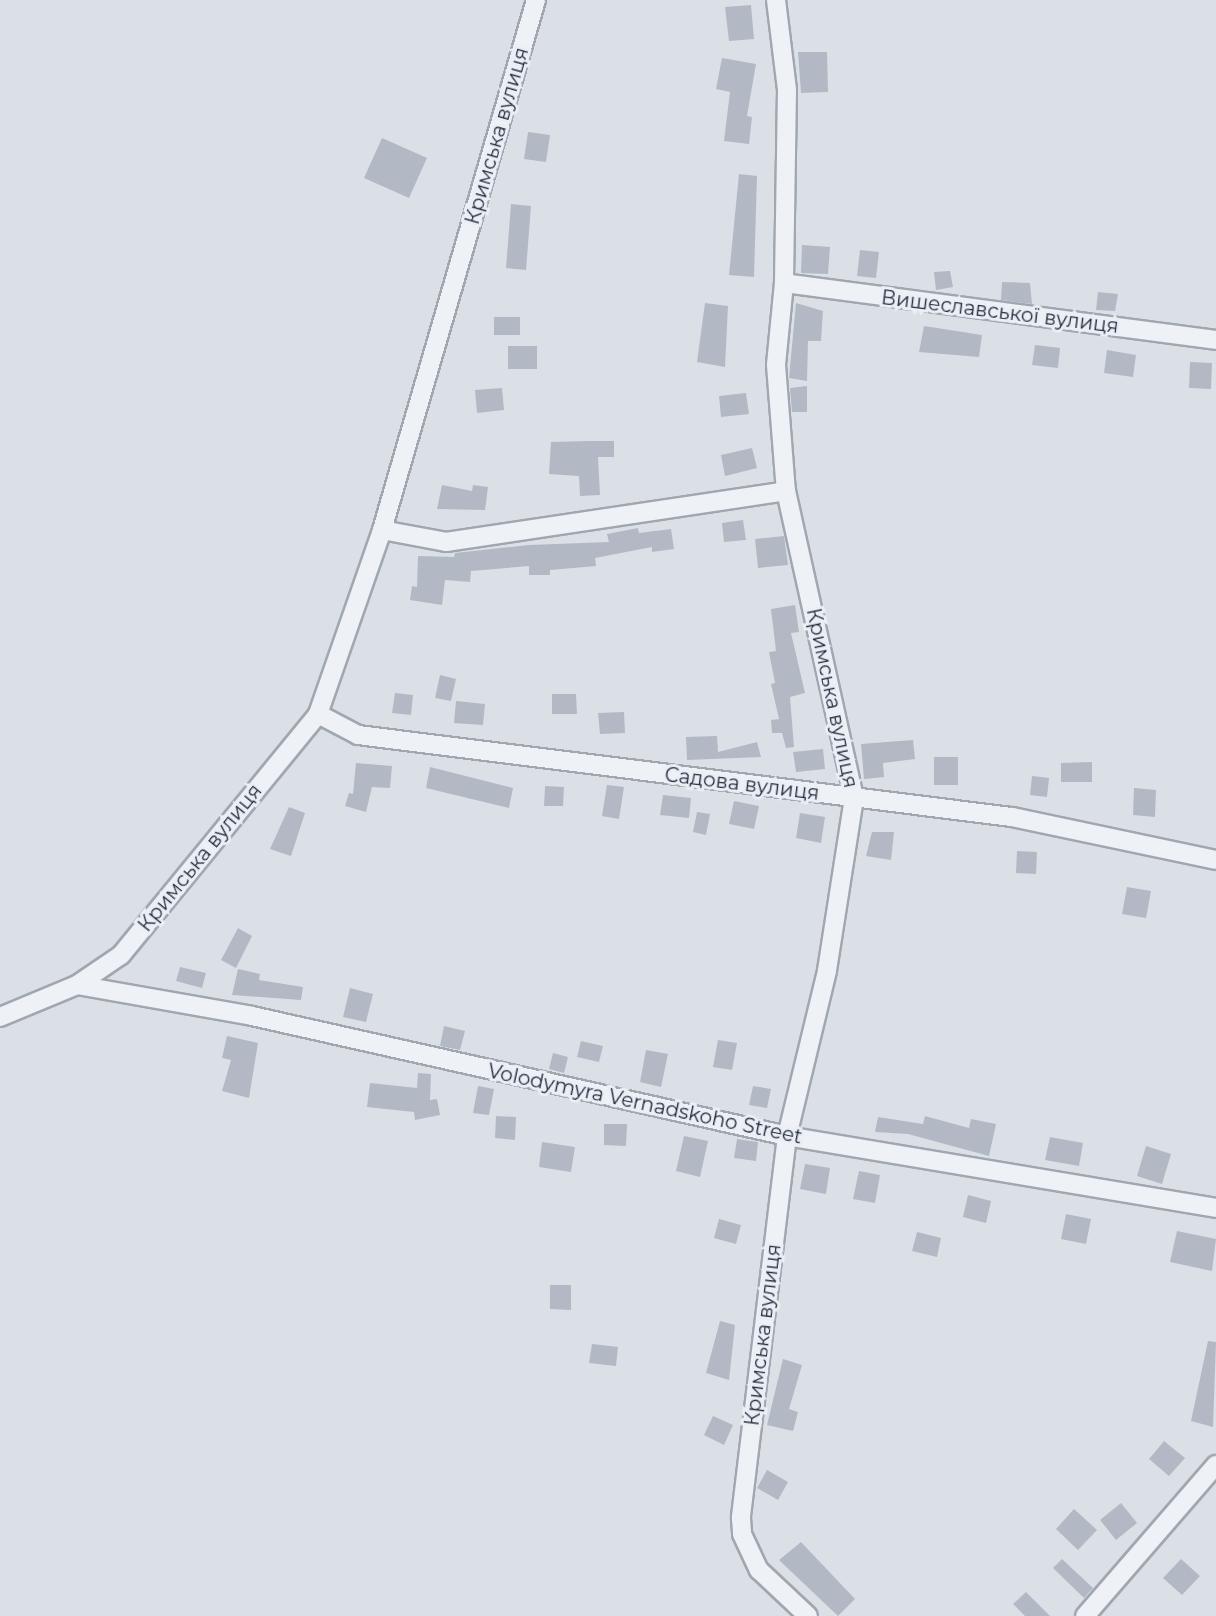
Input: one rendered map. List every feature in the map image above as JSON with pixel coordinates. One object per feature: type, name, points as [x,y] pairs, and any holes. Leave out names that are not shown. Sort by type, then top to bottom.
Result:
[{"type":"street","name":"Кримська вулиця","points":[[776,0],[787,90],[784,283],[776,365],[786,491],[854,798],[827,971],[787,1136],[742,1534],[759,1570],[808,1616]]},
{"type":"street","name":"Кримська вулиця","points":[[0,1017],[77,985],[121,955],[318,714],[382,530],[532,1]]},
{"type":"street","name":"Вишеславської вулиця","points":[[784,283],[1216,340]]},
{"type":"street","points":[[382,530],[446,542],[786,491]]},
{"type":"street","name":"Садова вулиця","points":[[318,714],[358,735],[1012,817],[1216,860]]},
{"type":"street","name":"Volodymyra Vernadskoho Street","points":[[77,985],[252,1016],[787,1136],[1216,1208]]},
{"type":"street","points":[[1085,1616],[1216,1465]]},
{"type":"building","points":[[751,5],[754,39],[729,41],[725,7]]},
{"type":"building","points":[[798,52],[827,52],[828,92],[801,93]]},
{"type":"building","points":[[722,58],[756,64],[747,116],[752,117],[749,144],[724,141],[730,92],[716,89]]},
{"type":"building","points":[[528,132],[550,135],[546,162],[524,159]]},
{"type":"building","points":[[382,138],[427,158],[409,198],[364,178]]},
{"type":"building","points":[[739,174],[757,176],[754,277],[729,275]]},
{"type":"building","points":[[511,204],[531,206],[526,270],[506,268]]},
{"type":"building","points":[[802,245],[830,247],[828,274],[801,273]]},
{"type":"building","points":[[860,250],[879,252],[876,278],[857,276]]},
{"type":"building","points":[[950,271],[953,287],[936,290],[934,272]]},
{"type":"building","points":[[1002,282],[1030,283],[1032,304],[1001,300]]},
{"type":"building","points":[[1098,292],[1118,294],[1115,311],[1096,310]]},
{"type":"building","points":[[705,303],[728,306],[725,367],[697,362]]},
{"type":"building","points":[[796,303],[823,311],[821,341],[808,341],[807,381],[789,378]]},
{"type":"building","points":[[494,317],[520,317],[520,335],[494,335]]},
{"type":"building","points":[[924,326],[982,335],[979,357],[919,352]]},
{"type":"building","points":[[1035,345],[1060,348],[1058,368],[1032,365]]},
{"type":"building","points":[[508,346],[537,346],[537,369],[508,369]]},
{"type":"building","points":[[1107,350],[1136,355],[1133,377],[1104,373]]},
{"type":"building","points":[[1190,362],[1212,363],[1211,389],[1189,388]]},
{"type":"building","points":[[807,386],[807,412],[792,412],[790,388]]},
{"type":"building","points":[[502,388],[504,410],[477,413],[475,390]]},
{"type":"building","points":[[746,393],[749,414],[721,417],[719,396]]},
{"type":"building","points":[[614,441],[614,457],[598,457],[600,495],[580,496],[579,476],[549,474],[551,442]]},
{"type":"building","points":[[752,448],[757,468],[725,476],[721,455]]},
{"type":"building","points":[[442,485],[472,491],[473,485],[488,487],[485,510],[437,509]]},
{"type":"building","points":[[743,520],[746,540],[724,542],[722,523]]},
{"type":"building","points":[[638,528],[639,533],[671,529],[674,549],[652,552],[652,547],[595,558],[596,566],[550,570],[550,575],[529,575],[529,566],[471,571],[470,582],[445,580],[442,605],[410,600],[412,586],[417,587],[418,556],[454,557],[455,553],[529,545],[609,542],[607,534]]},
{"type":"building","points":[[784,536],[788,565],[758,568],[755,539]]},
{"type":"building","points":[[795,605],[799,632],[791,633],[805,693],[790,697],[794,747],[786,748],[782,733],[772,733],[771,720],[779,719],[771,684],[775,683],[769,652],[776,651],[771,609]]},
{"type":"building","points":[[440,675],[456,679],[451,701],[435,698]]},
{"type":"building","points":[[395,693],[413,695],[411,715],[392,713]]},
{"type":"building","points":[[552,694],[576,694],[577,714],[552,714]]},
{"type":"building","points":[[456,701],[485,704],[483,725],[454,723]]},
{"type":"building","points":[[624,712],[625,733],[600,734],[598,713]]},
{"type":"building","points":[[717,736],[718,752],[757,742],[761,757],[687,760],[686,737]]},
{"type":"building","points":[[913,740],[915,759],[883,763],[884,777],[864,779],[861,744]]},
{"type":"building","points":[[823,749],[825,769],[796,772],[793,752]]},
{"type":"building","points":[[934,757],[958,757],[958,785],[934,785]]},
{"type":"building","points":[[1092,762],[1092,782],[1061,782],[1061,763]]},
{"type":"building","points":[[356,763],[392,766],[390,788],[372,787],[366,812],[345,806],[349,793],[353,794]]},
{"type":"building","points":[[430,767],[513,788],[509,808],[426,788]]},
{"type":"building","points":[[1032,776],[1049,778],[1047,797],[1030,795]]},
{"type":"building","points":[[607,785],[624,787],[619,819],[602,816]]},
{"type":"building","points":[[545,786],[564,787],[563,806],[544,806]]},
{"type":"building","points":[[1134,788],[1156,790],[1155,817],[1133,815]]},
{"type":"building","points":[[663,795],[691,798],[689,818],[660,815]]},
{"type":"building","points":[[734,801],[759,806],[754,829],[729,824]]},
{"type":"building","points":[[289,807],[305,813],[291,856],[270,849]]},
{"type":"building","points":[[697,812],[710,814],[706,835],[693,832]]},
{"type":"building","points":[[800,813],[825,817],[821,843],[796,838]]},
{"type":"building","points":[[872,832],[894,832],[891,860],[866,856]]},
{"type":"building","points":[[1017,851],[1037,852],[1036,874],[1016,873]]},
{"type":"building","points":[[1127,887],[1151,891],[1146,918],[1122,914]]},
{"type":"building","points":[[238,928],[252,936],[236,968],[221,960]]},
{"type":"building","points":[[180,967],[206,973],[202,988],[176,981]]},
{"type":"building","points":[[238,969],[260,974],[259,980],[303,987],[301,1000],[232,995]]},
{"type":"building","points":[[350,988],[373,994],[366,1022],[343,1017]]},
{"type":"building","points":[[444,1026],[465,1031],[460,1050],[440,1046]]},
{"type":"building","points":[[227,1036],[258,1043],[249,1098],[222,1091],[231,1060],[222,1058]]},
{"type":"building","points":[[718,1040],[737,1043],[732,1070],[713,1067]]},
{"type":"building","points":[[581,1041],[603,1046],[599,1062],[577,1057]]},
{"type":"building","points":[[646,1050],[668,1054],[661,1087],[640,1082]]},
{"type":"building","points":[[553,1053],[568,1057],[564,1073],[549,1069]]},
{"type":"building","points":[[418,1073],[431,1074],[430,1100],[437,1099],[440,1115],[415,1120],[414,1112],[367,1107],[370,1083],[417,1088]]},
{"type":"building","points":[[478,1086],[494,1089],[489,1115],[473,1113]]},
{"type":"building","points":[[753,1086],[771,1089],[767,1108],[749,1105]]},
{"type":"building","points":[[496,1116],[516,1117],[515,1140],[495,1138]]},
{"type":"building","points":[[925,1116],[969,1128],[971,1119],[996,1124],[989,1156],[908,1134],[875,1132],[878,1117],[923,1124]]},
{"type":"building","points":[[604,1124],[627,1124],[626,1146],[604,1145]]},
{"type":"building","points":[[684,1136],[708,1141],[700,1177],[676,1171]]},
{"type":"building","points":[[1050,1137],[1083,1143],[1079,1166],[1045,1160]]},
{"type":"building","points":[[737,1139],[758,1142],[756,1161],[734,1158]]},
{"type":"building","points":[[542,1142],[575,1147],[571,1172],[539,1167]]},
{"type":"building","points":[[1146,1146],[1171,1154],[1162,1184],[1137,1176]]},
{"type":"building","points":[[805,1164],[830,1168],[826,1194],[800,1189]]},
{"type":"building","points":[[859,1171],[880,1175],[875,1203],[853,1199]]},
{"type":"building","points":[[968,1195],[991,1201],[986,1223],[963,1217]]},
{"type":"building","points":[[1066,1214],[1091,1219],[1086,1244],[1061,1239]]},
{"type":"building","points":[[719,1219],[741,1225],[736,1244],[714,1238]]},
{"type":"building","points":[[1177,1231],[1216,1239],[1212,1271],[1170,1262]]},
{"type":"building","points":[[917,1232],[941,1238],[937,1257],[912,1251]]},
{"type":"building","points":[[550,1285],[571,1285],[571,1310],[550,1309]]},
{"type":"building","points":[[720,1321],[735,1325],[729,1380],[706,1373]]},
{"type":"building","points":[[1208,1341],[1216,1342],[1213,1427],[1191,1421]]},
{"type":"building","points":[[592,1344],[618,1347],[616,1366],[589,1363]]},
{"type":"building","points":[[783,1359],[802,1365],[789,1409],[798,1412],[793,1431],[767,1425]]},
{"type":"building","points":[[713,1416],[733,1425],[724,1445],[704,1435]]},
{"type":"building","points":[[1164,1441],[1185,1458],[1169,1476],[1149,1459]]},
{"type":"building","points":[[767,1470],[788,1482],[778,1500],[757,1488]]},
{"type":"building","points":[[1121,1503],[1137,1523],[1116,1540],[1100,1520]]},
{"type":"building","points":[[1074,1509],[1097,1530],[1078,1550],[1056,1529]]},
{"type":"building","points":[[801,1542],[855,1599],[838,1616],[779,1560]]},
{"type":"building","points":[[1062,1559],[1093,1588],[1084,1598],[1053,1568]]},
{"type":"building","points":[[1181,1559],[1200,1576],[1182,1595],[1163,1578]]},
{"type":"building","points":[[1026,1592],[1050,1616],[1025,1616],[1013,1604]]}]
